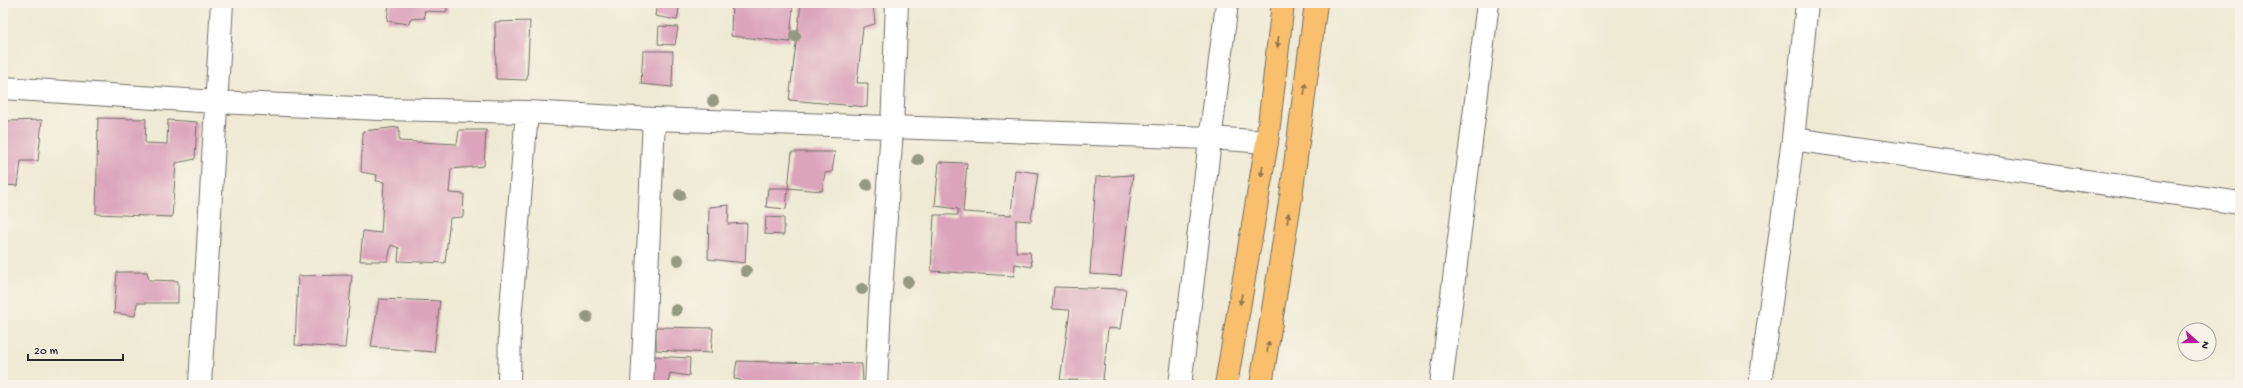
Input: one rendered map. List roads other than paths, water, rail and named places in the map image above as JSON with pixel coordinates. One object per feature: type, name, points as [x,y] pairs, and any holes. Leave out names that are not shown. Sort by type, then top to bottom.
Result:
[{"type":"main road","points":[[1226,385],[1267,142],[1283,3]]},
{"type":"main road","points":[[1261,385],[1291,196],[1316,3]]},
{"type":"street","points":[[200,385],[222,3]]},
{"type":"street","points":[[876,385],[892,128],[897,3]]},
{"type":"street","points":[[1180,385],[1227,3]]},
{"type":"street","points":[[1441,385],[1488,3]]},
{"type":"street","points":[[1760,385],[1793,139],[1807,3]]},
{"type":"street","points":[[3,88],[216,102],[381,109],[527,112],[654,119],[1210,138],[1267,142]]},
{"type":"street","points":[[509,385],[510,321],[527,112]]},
{"type":"street","points":[[642,385],[654,119]]},
{"type":"street","points":[[1793,139],[2240,203]]}]
